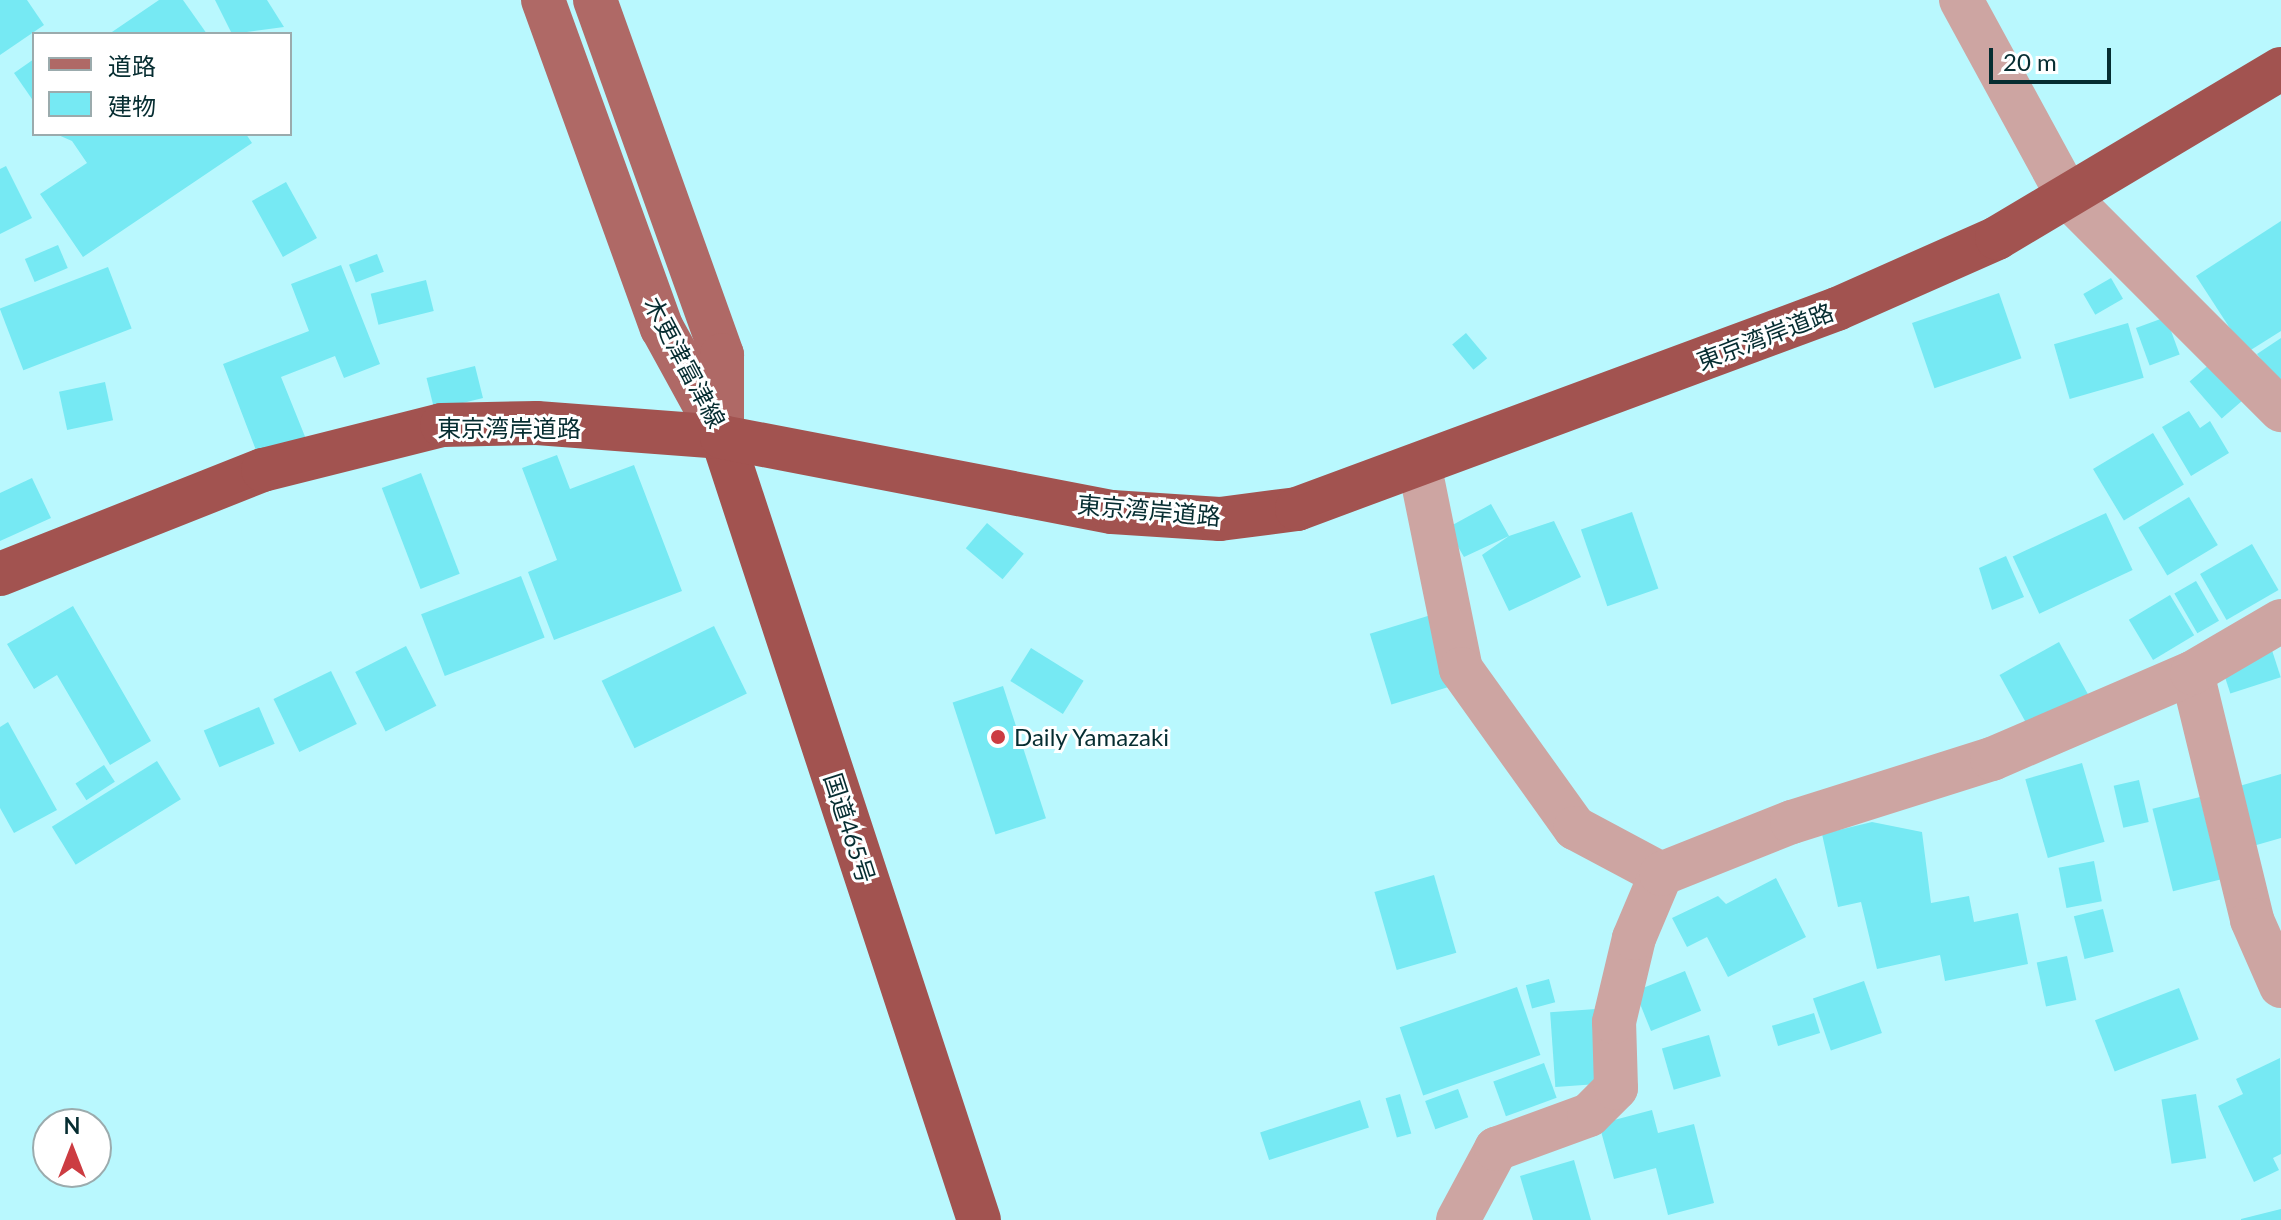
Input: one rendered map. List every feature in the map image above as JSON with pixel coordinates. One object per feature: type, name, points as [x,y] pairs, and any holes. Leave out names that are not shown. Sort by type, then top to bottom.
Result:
[{"type":"highway","name":"東京湾岸道路","points":[[0,574],[355,441],[442,425],[537,423],[722,437],[1112,512],[1220,519],[1297,509],[1420,468],[1837,309],[2069,198],[2281,69]]},
{"type":"highway","name":"国道465号","points":[[722,437],[979,1220]]},
{"type":"main road","name":"木更津富津線","points":[[543,0],[662,328],[722,437]]},
{"type":"main road","name":"木更津富津線","points":[[595,0],[722,355],[722,437]]},
{"type":"street","points":[[1961,0],[2069,198],[2200,321],[2281,410]]},
{"type":"street","points":[[1420,468],[1461,669],[1575,828],[1661,874]]},
{"type":"street","points":[[1458,1220],[1496,1149],[1589,1115],[1616,1088],[1614,1022],[1634,938],[1661,874],[1792,822],[1992,759],[2192,673],[2281,621]]},
{"type":"street","points":[[2192,673],[2252,920],[2281,986]]},
{"type":"building","points":[[0,0],[27,0],[44,25],[0,55]]},
{"type":"building","points":[[159,0],[183,0],[206,32],[112,32]]},
{"type":"building","points":[[215,0],[267,0],[284,27],[247,32],[231,32]]},
{"type":"building","points":[[32,60],[32,99],[14,73]]},
{"type":"building","points":[[61,136],[247,136],[252,143],[83,257],[40,194],[87,163],[72,141]]},
{"type":"building","points":[[6,166],[32,218],[0,234],[0,169]]},
{"type":"building","points":[[286,182],[317,238],[283,257],[252,201]]},
{"type":"building","points":[[2281,221],[2281,331],[2246,353],[2196,276]]},
{"type":"building","points":[[58,245],[68,268],[35,282],[25,259]]},
{"type":"building","points":[[377,254],[384,272],[356,282],[349,265]]},
{"type":"building","points":[[341,265],[380,364],[344,378],[335,356],[281,377],[306,439],[259,458],[223,364],[309,331],[291,284]]},
{"type":"building","points":[[108,267],[132,329],[23,370],[0,308]]},
{"type":"building","points":[[2111,278],[2123,299],[2095,315],[2083,294]]},
{"type":"building","points":[[426,280],[434,311],[378,325],[371,294]]},
{"type":"building","points":[[1999,293],[2021,358],[1934,388],[1912,323]]},
{"type":"building","points":[[2166,317],[2180,355],[2150,366],[2136,328]]},
{"type":"building","points":[[2128,323],[2144,378],[2070,399],[2054,344]]},
{"type":"building","points":[[1466,333],[1487,358],[1473,370],[1452,345]]},
{"type":"building","points":[[2281,338],[2281,388],[2257,354]]},
{"type":"building","points":[[2219,356],[2251,393],[2222,419],[2190,382]]},
{"type":"building","points":[[475,366],[483,398],[434,410],[426,378]]},
{"type":"building","points":[[105,382],[113,420],[67,430],[59,392]]},
{"type":"building","points":[[2189,411],[2200,428],[2210,421],[2229,453],[2191,476],[2162,427]]},
{"type":"building","points":[[2153,433],[2184,484],[2124,520],[2093,469]]},
{"type":"building","points":[[557,455],[570,489],[634,465],[682,591],[554,640],[528,572],[557,560],[522,468]]},
{"type":"building","points":[[421,473],[460,574],[420,589],[382,488]]},
{"type":"building","points":[[32,478],[51,518],[0,541],[0,493]]},
{"type":"building","points":[[2189,497],[2218,545],[2167,575],[2138,527]]},
{"type":"building","points":[[1491,504],[1509,536],[1464,557],[1447,528]]},
{"type":"building","points":[[1632,512],[1658,589],[1607,606],[1581,530]]},
{"type":"building","points":[[2106,513],[2133,570],[2039,614],[2013,557]]},
{"type":"building","points":[[1554,521],[1581,577],[1509,611],[1482,555],[1509,536]]},
{"type":"building","points":[[987,523],[1024,554],[1003,579],[966,548]]},
{"type":"building","points":[[2252,544],[2278,590],[2227,620],[2200,574]]},
{"type":"building","points":[[2006,556],[2024,597],[1992,610],[1979,568]]},
{"type":"building","points":[[521,576],[545,638],[445,676],[421,614]]},
{"type":"building","points":[[2196,581],[2219,621],[2197,633],[2174,594]]},
{"type":"building","points":[[2170,595],[2194,635],[2153,660],[2129,620]]},
{"type":"building","points":[[73,606],[151,741],[110,765],[57,675],[34,689],[7,644]]},
{"type":"building","points":[[1431,615],[1453,686],[1391,704],[1370,634]]},
{"type":"building","points":[[714,626],[747,693],[635,748],[602,681]]},
{"type":"building","points":[[2269,641],[2281,677],[2230,694],[2219,657]]},
{"type":"building","points":[[2059,642],[2090,697],[2030,730],[2000,675]]},
{"type":"building","points":[[406,646],[436,706],[386,732],[355,672]]},
{"type":"building","points":[[1031,648],[1084,681],[1063,714],[1010,681]]},
{"type":"building","points":[[331,671],[357,724],[299,752],[273,699]]},
{"type":"building","points":[[1003,686],[1046,818],[996,835],[953,702]]},
{"type":"building","points":[[259,707],[275,744],[219,767],[204,730]]},
{"type":"building","points":[[8,722],[57,810],[14,833],[0,808],[0,727]]},
{"type":"building","points":[[157,761],[181,799],[76,865],[52,827]]},
{"type":"building","points":[[2082,763],[2105,842],[2048,858],[2025,779]]},
{"type":"building","points":[[104,765],[115,782],[86,800],[75,784]]},
{"type":"building","points":[[2281,774],[2281,838],[2246,848],[2229,789]]},
{"type":"building","points":[[2139,780],[2149,822],[2123,828],[2114,786]]},
{"type":"building","points":[[2200,797],[2221,879],[2173,891],[2152,809]]},
{"type":"building","points":[[1872,822],[1922,832],[1931,903],[1969,896],[1974,922],[2018,913],[2028,964],[1945,981],[1940,955],[1877,969],[1861,902],[1838,907],[1822,834]]},
{"type":"building","points":[[2094,861],[2102,901],[2066,908],[2059,868]]},
{"type":"building","points":[[1434,875],[1456,953],[1397,970],[1374,892]]},
{"type":"building","points":[[1776,878],[1806,937],[1728,977],[1707,937],[1687,947],[1672,918],[1718,896],[1726,904]]},
{"type":"building","points":[[2103,909],[2114,952],[2085,959],[2074,916]]},
{"type":"building","points":[[2067,956],[2076,1000],[2046,1006],[2037,962]]},
{"type":"building","points":[[1685,971],[1701,1011],[1651,1031],[1635,991]]},
{"type":"building","points":[[1549,979],[1555,1002],[1532,1008],[1526,985]]},
{"type":"building","points":[[1864,981],[1882,1033],[1831,1051],[1813,999]]},
{"type":"building","points":[[1517,987],[1540,1055],[1423,1095],[1400,1027]]},
{"type":"building","points":[[2179,988],[2199,1039],[2115,1072],[2095,1020]]},
{"type":"building","points":[[1596,1009],[1601,1084],[1555,1087],[1550,1012]]},
{"type":"building","points":[[1814,1013],[1820,1033],[1778,1046],[1772,1026]]},
{"type":"building","points":[[1709,1035],[1721,1076],[1674,1090],[1662,1049]]},
{"type":"building","points":[[2280,1058],[2281,1154],[2273,1158],[2279,1170],[2254,1182],[2218,1106],[2243,1094],[2236,1079]]},
{"type":"building","points":[[1544,1063],[1557,1098],[1506,1116],[1493,1081]]},
{"type":"building","points":[[1458,1089],[1468,1117],[1435,1129],[1425,1101]]},
{"type":"building","points":[[1400,1094],[1411,1133],[1397,1138],[1386,1098]]},
{"type":"building","points":[[2196,1094],[2206,1158],[2172,1164],[2161,1099]]},
{"type":"building","points":[[1360,1100],[1369,1128],[1269,1160],[1260,1132]]},
{"type":"building","points":[[1652,1110],[1658,1133],[1694,1124],[1714,1203],[1668,1215],[1656,1168],[1614,1179],[1599,1124]]},
{"type":"building","points":[[1574,1160],[1591,1220],[1533,1220],[1520,1176]]},
{"type":"building","points":[[2281,1209],[2281,1220],[2241,1220],[2241,1219]]},
{"type":"place","name":"Daily Yamazaki","points":[[998,737]]}]
